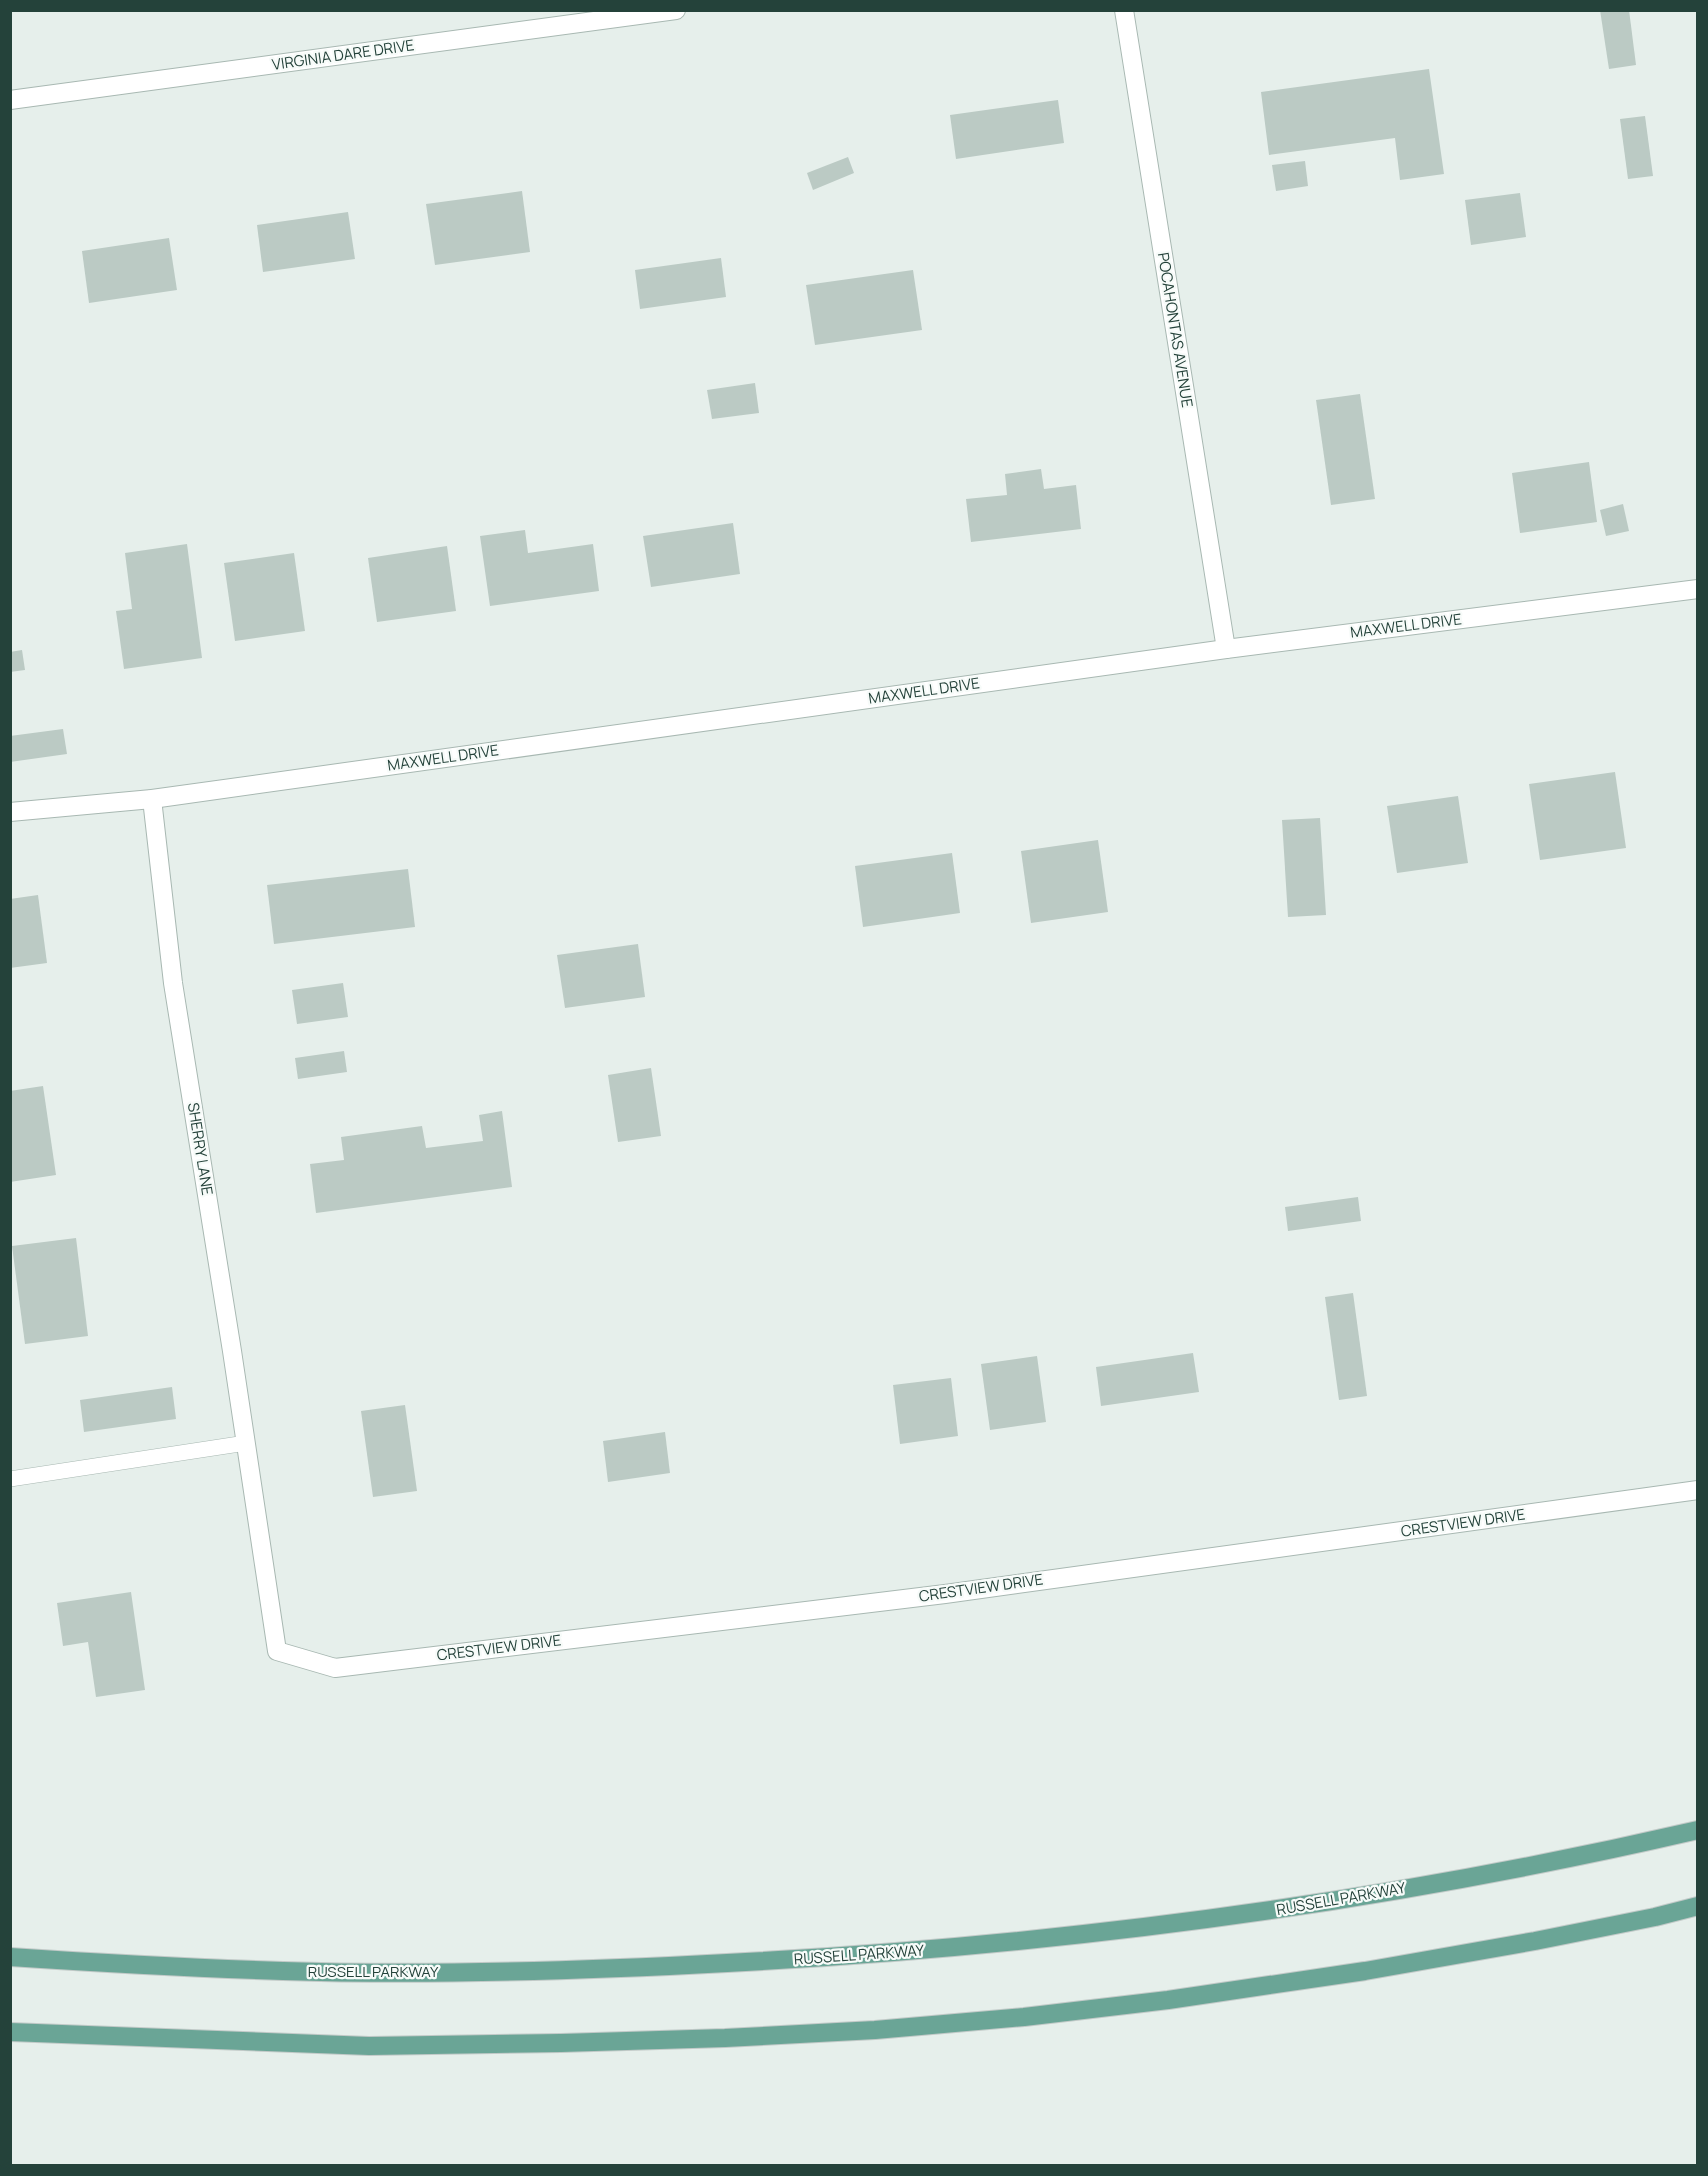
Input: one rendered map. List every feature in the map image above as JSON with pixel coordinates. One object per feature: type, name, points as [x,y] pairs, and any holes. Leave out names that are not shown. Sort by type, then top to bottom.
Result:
[{"type":"main road","name":"RUSSELL PARKWAY","points":[[10,1957],[286,1971],[453,1972],[613,1970],[932,1951],[1261,1912],[1530,1865],[1698,1830]]},
{"type":"main road","points":[[10,2032],[369,2046],[561,2043],[875,2030],[1157,2002],[1535,1941],[1698,1906]]},
{"type":"street","name":"VIRGINIA DARE DRIVE","points":[[10,100],[676,10]]},
{"type":"street","name":"POCAHONTAS AVENUE","points":[[1124,10],[1226,649]]},
{"type":"street","name":"MAXWELL DRIVE","points":[[152,799],[1226,649],[1698,589]]},
{"type":"street","points":[[10,812],[152,799]]},
{"type":"street","name":"SHERRY LANE","points":[[152,799],[173,983],[275,1640]]},
{"type":"street","name":"CRESTVIEW DRIVE","points":[[275,1640],[277,1651],[335,1668],[945,1594],[1698,1490]]},
{"type":"lane","points":[[10,1479],[246,1443]]},
{"type":"building","points":[[1600,10],[1629,10],[1636,65],[1609,69]]},
{"type":"building","points":[[1429,69],[1444,174],[1400,180],[1395,138],[1269,155],[1261,92]]},
{"type":"building","points":[[1058,100],[1064,143],[956,159],[950,115]]},
{"type":"building","points":[[1645,116],[1653,176],[1628,179],[1620,119]]},
{"type":"building","points":[[848,157],[854,173],[813,190],[807,173]]},
{"type":"building","points":[[1305,161],[1308,186],[1276,191],[1272,165]]},
{"type":"building","points":[[522,191],[530,252],[435,265],[426,204]]},
{"type":"building","points":[[1520,193],[1526,237],[1471,245],[1465,200]]},
{"type":"building","points":[[348,212],[355,259],[263,272],[257,225]]},
{"type":"building","points":[[169,238],[177,290],[89,303],[82,251]]},
{"type":"building","points":[[721,258],[726,297],[640,309],[635,270]]},
{"type":"building","points":[[913,270],[922,330],[815,345],[806,285]]},
{"type":"building","points":[[755,383],[759,413],[712,419],[707,390]]},
{"type":"building","points":[[1360,394],[1375,499],[1331,505],[1316,400]]},
{"type":"building","points":[[1589,462],[1597,522],[1520,533],[1512,473]]},
{"type":"building","points":[[1041,469],[1044,489],[1076,485],[1081,529],[971,542],[966,499],[1007,495],[1005,474]]},
{"type":"building","points":[[1623,504],[1629,531],[1606,536],[1600,510]]},
{"type":"building","points":[[733,523],[740,574],[651,587],[643,536]]},
{"type":"building","points":[[525,530],[528,553],[593,544],[599,591],[490,606],[480,536]]},
{"type":"building","points":[[187,544],[202,658],[124,669],[116,611],[132,609],[125,553]]},
{"type":"building","points":[[447,546],[456,611],[377,622],[368,558]]},
{"type":"building","points":[[294,553],[305,631],[235,641],[224,563]]},
{"type":"building","points":[[22,650],[25,670],[10,672],[10,652]]},
{"type":"building","points":[[63,729],[67,754],[10,762],[10,736]]},
{"type":"building","points":[[1615,772],[1626,848],[1540,860],[1529,784]]},
{"type":"building","points":[[1458,796],[1468,863],[1397,873],[1387,806]]},
{"type":"building","points":[[1320,818],[1326,915],[1288,917],[1282,820]]},
{"type":"building","points":[[1098,840],[1108,912],[1031,923],[1021,851]]},
{"type":"building","points":[[952,853],[960,913],[863,927],[855,866]]},
{"type":"building","points":[[408,869],[415,927],[274,944],[267,885]]},
{"type":"building","points":[[38,895],[47,963],[10,968],[10,899]]},
{"type":"building","points":[[638,944],[645,997],[565,1008],[557,955]]},
{"type":"building","points":[[343,983],[348,1017],[297,1024],[292,990]]},
{"type":"building","points":[[344,1051],[347,1072],[298,1079],[295,1058]]},
{"type":"building","points":[[651,1068],[661,1136],[618,1142],[608,1075]]},
{"type":"building","points":[[43,1086],[56,1175],[10,1182],[10,1091]]},
{"type":"building","points":[[502,1111],[512,1187],[316,1213],[310,1164],[344,1160],[341,1137],[422,1126],[426,1148],[483,1141],[479,1115]]},
{"type":"building","points":[[1358,1197],[1361,1221],[1288,1231],[1285,1207]]},
{"type":"building","points":[[76,1238],[88,1336],[25,1344],[12,1246]]},
{"type":"building","points":[[1353,1293],[1367,1396],[1339,1400],[1325,1297]]},
{"type":"building","points":[[1193,1353],[1199,1392],[1101,1406],[1096,1367]]},
{"type":"building","points":[[1037,1356],[1046,1422],[990,1430],[981,1364]]},
{"type":"building","points":[[951,1378],[958,1436],[900,1444],[893,1385]]},
{"type":"building","points":[[172,1387],[176,1419],[84,1432],[80,1400]]},
{"type":"building","points":[[405,1405],[417,1491],[373,1497],[361,1411]]},
{"type":"building","points":[[665,1432],[670,1473],[608,1482],[603,1441]]},
{"type":"building","points":[[131,1592],[145,1690],[96,1697],[88,1642],[63,1646],[57,1603]]}]
